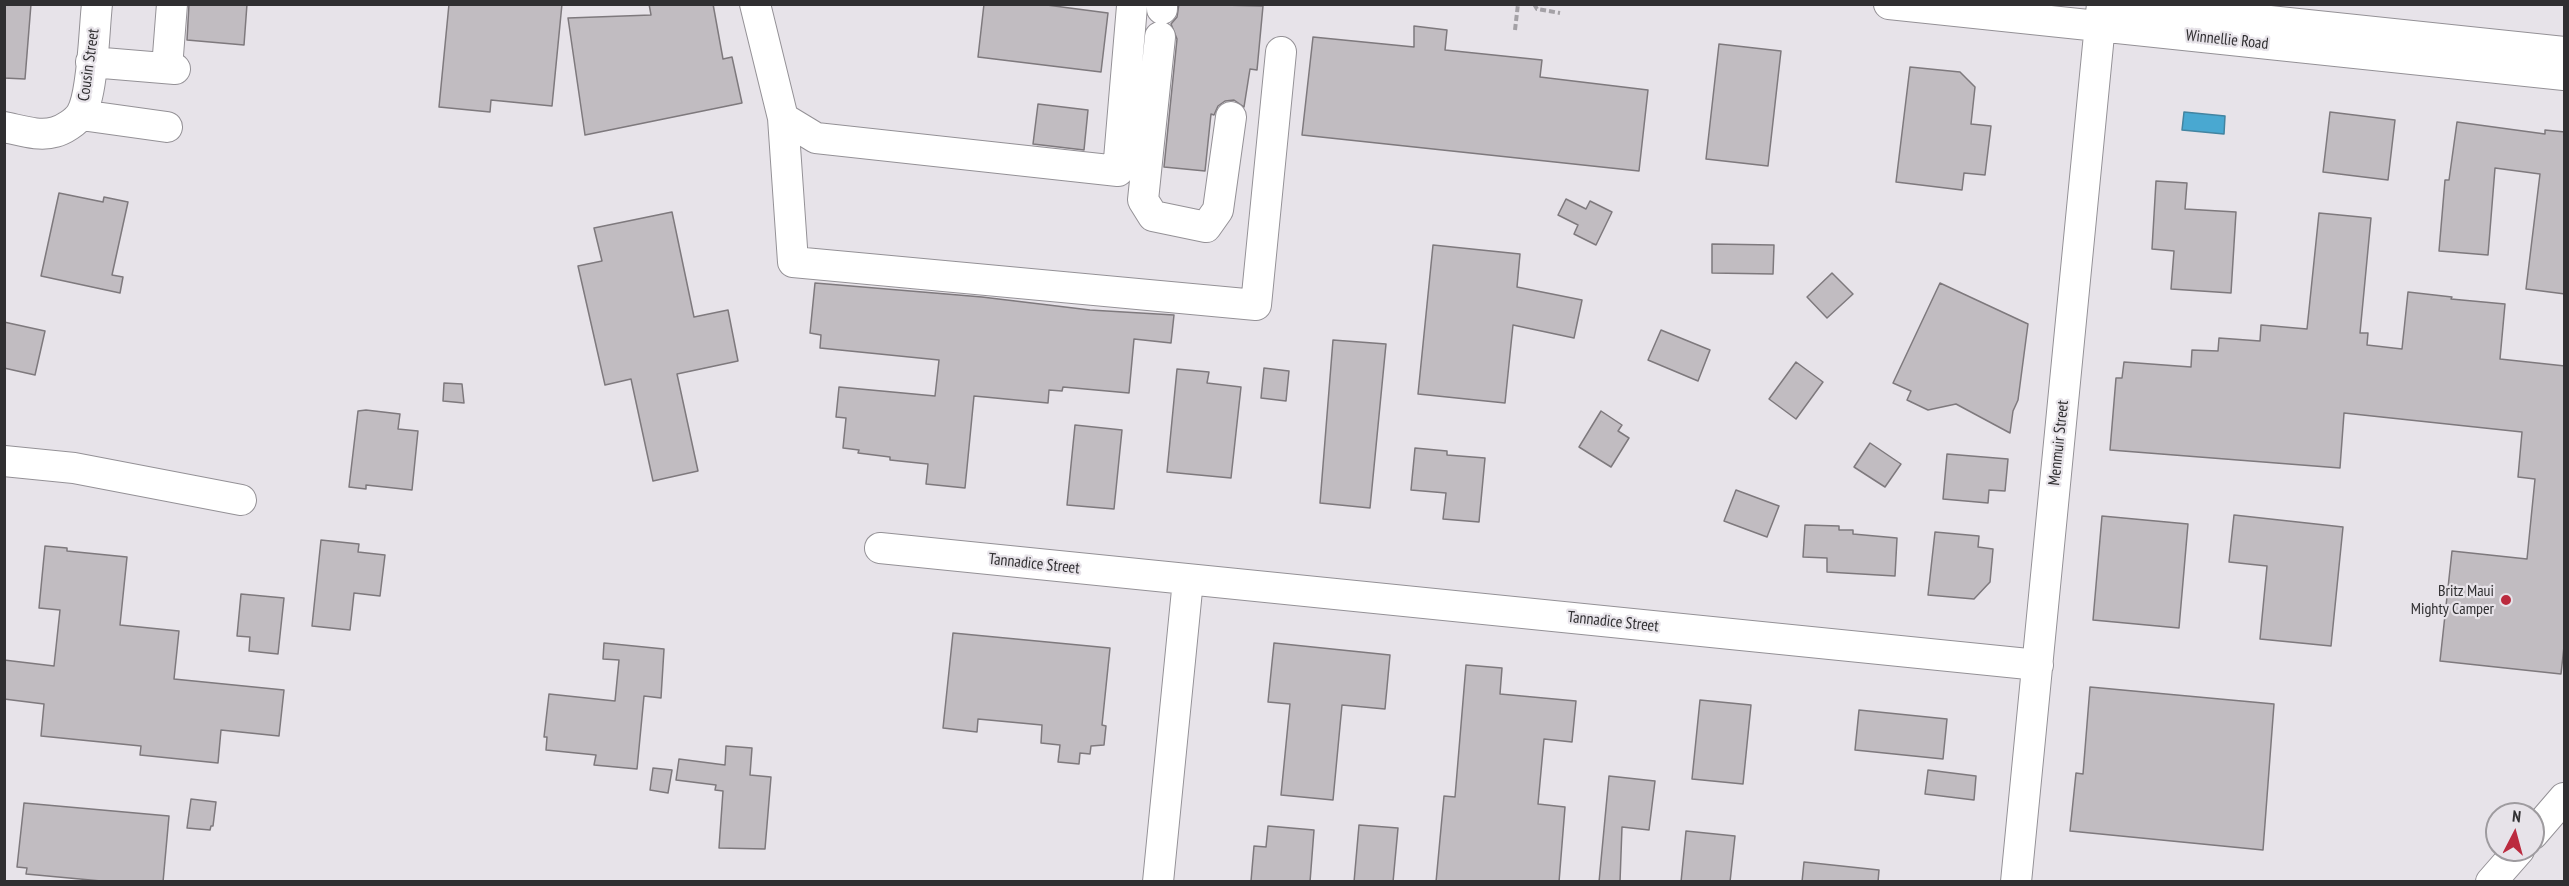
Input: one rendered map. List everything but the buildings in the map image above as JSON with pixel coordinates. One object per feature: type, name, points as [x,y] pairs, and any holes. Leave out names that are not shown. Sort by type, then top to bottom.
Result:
[{"type":"street","name":"Cousin Street","points":[[4,127],[38,134],[53,133],[69,125],[81,115],[86,98],[97,4]]},
{"type":"street","points":[[91,62],[171,68],[172,4]]},
{"type":"street","points":[[755,4],[783,117],[793,262],[1256,305],[1281,52]]},
{"type":"street","name":"Winnellie Road","points":[[1889,4],[2104,12],[2565,52]]},
{"type":"street","name":"Winnellie Road","points":[[2104,12],[2565,75]]},
{"type":"street","name":"Menmuir Street","points":[[2016,882],[2104,12]]},
{"type":"street","points":[[783,117],[816,138],[1118,171],[1154,14]]},
{"type":"street","points":[[1154,14],[1143,200],[1153,216],[1206,227],[1218,210],[1231,117]]},
{"type":"street","points":[[81,115],[167,127]]},
{"type":"street","points":[[4,461],[74,468],[241,500]]},
{"type":"street","name":"Tannadice Street","points":[[880,548],[2038,665]]},
{"type":"street","points":[[1158,882],[1188,580]]},
{"type":"street","points":[[2545,820],[2565,798]]},
{"type":"street","points":[[2491,882],[2508,862]]},
{"type":"path","points":[[1515,30],[1518,4]]},
{"type":"path","points":[[1534,4],[1537,9],[1560,13]]},
{"type":"water","points":[[2184,112],[2225,116],[2224,134],[2182,130]]},
{"type":"place","name":"Britz Maui Mighty Camper","points":[[2506,600]]}]
